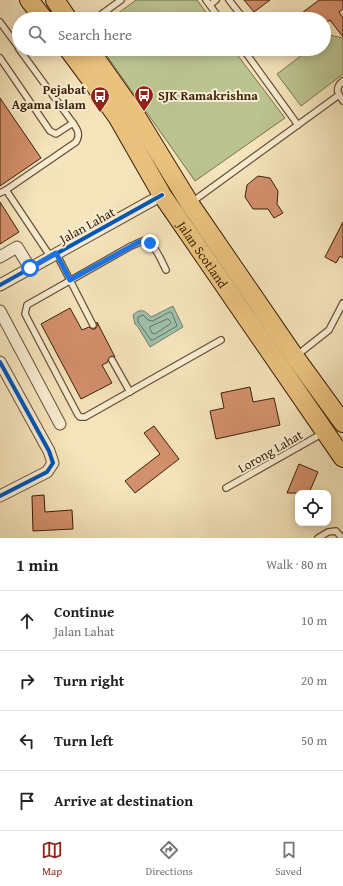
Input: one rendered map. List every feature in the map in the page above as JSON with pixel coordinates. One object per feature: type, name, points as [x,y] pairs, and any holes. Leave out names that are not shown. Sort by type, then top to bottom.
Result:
[{"type":"highway","points":[[29,0],[38,12]]},
{"type":"highway","points":[[55,0],[63,12]]},
{"type":"highway","name":"Jalan Scotland","points":[[73,56],[118,118],[162,195],[343,458]]},
{"type":"highway","name":"Jalan Scotland","points":[[94,56],[135,114],[190,204],[295,357],[343,423]]},
{"type":"street","name":"Jalan Lahat","points":[[0,285],[162,195]]},
{"type":"street","points":[[0,257],[17,247],[30,268]]},
{"type":"street","points":[[0,311],[60,424]]},
{"type":"street","points":[[0,362],[49,451],[54,463],[47,472],[0,496]]},
{"type":"lane","points":[[105,12],[121,0]]},
{"type":"lane","points":[[206,0],[215,12]]},
{"type":"lane","points":[[210,5],[216,0]]},
{"type":"lane","points":[[229,0],[238,12]]},
{"type":"lane","points":[[0,22],[2,30],[12,41]]},
{"type":"lane","points":[[0,193],[76,142],[79,137],[73,123],[24,56]]},
{"type":"lane","points":[[248,56],[298,125]]},
{"type":"lane","points":[[0,58],[50,131],[56,134],[59,133],[73,123]]},
{"type":"lane","points":[[343,81],[337,86],[337,91],[343,101]]},
{"type":"lane","points":[[190,204],[339,95]]},
{"type":"lane","points":[[6,190],[70,280],[93,325]]},
{"type":"lane","points":[[166,270],[153,245],[147,241],[143,241],[27,305],[25,314],[78,415],[80,417],[85,417],[221,340]]},
{"type":"lane","points":[[295,357],[329,330],[343,303]]},
{"type":"lane","points":[[112,360],[130,392]]},
{"type":"lane","name":"Lorong Lahat","points":[[226,488],[325,432]]},
{"type":"lane","points":[[318,538],[332,530],[336,531],[342,538]]},
{"type":"green space","points":[[136,0],[197,0],[206,12],[120,12]]},
{"type":"green space","points":[[331,35],[343,38],[343,74],[301,106],[277,74],[301,56],[331,56]]},
{"type":"green space","points":[[107,56],[238,56],[285,118],[195,181]]},
{"type":"water","points":[[173,306],[183,327],[150,347],[135,324],[133,315],[138,311],[142,311],[151,317]]},
{"type":"building","points":[[244,0],[270,0],[254,12]]},
{"type":"building","points":[[319,0],[343,0],[343,9],[339,12],[343,18],[343,37],[331,21],[331,12],[303,12]]},
{"type":"building","points":[[0,98],[41,158],[0,186]]},
{"type":"building","points":[[258,176],[270,178],[278,191],[277,204],[283,213],[274,218],[268,209],[253,209],[245,197],[247,185]]},
{"type":"building","points":[[0,202],[19,232],[0,244]]},
{"type":"building","points":[[343,222],[343,258],[340,256],[336,263],[325,257]]},
{"type":"building","points":[[70,308],[82,330],[89,327],[95,329],[97,322],[115,357],[110,357],[108,362],[102,365],[112,383],[81,399],[41,324]]},
{"type":"building","points":[[250,387],[253,402],[274,398],[280,425],[216,439],[210,411],[224,408],[221,393]]},
{"type":"building","points":[[154,426],[179,459],[135,493],[125,481],[160,454],[144,433]]},
{"type":"building","points":[[299,464],[318,472],[310,490],[295,490],[295,493],[287,493]]},
{"type":"building","points":[[44,495],[45,512],[72,510],[73,529],[33,531],[32,496]]},
{"type":"cycle path","points":[[0,285],[162,195]]},
{"type":"cycle path","points":[[0,362],[49,451],[53,463],[47,472],[0,496]]},
{"type":"place","name":"SJK Ramakrishna","points":[[144,112]]},
{"type":"place","name":"Pejabat Agama Islam","points":[[100,113]]},
{"type":"route","points":[[30,268],[56,253],[70,280],[139,242],[147,241],[150,243]]}]
